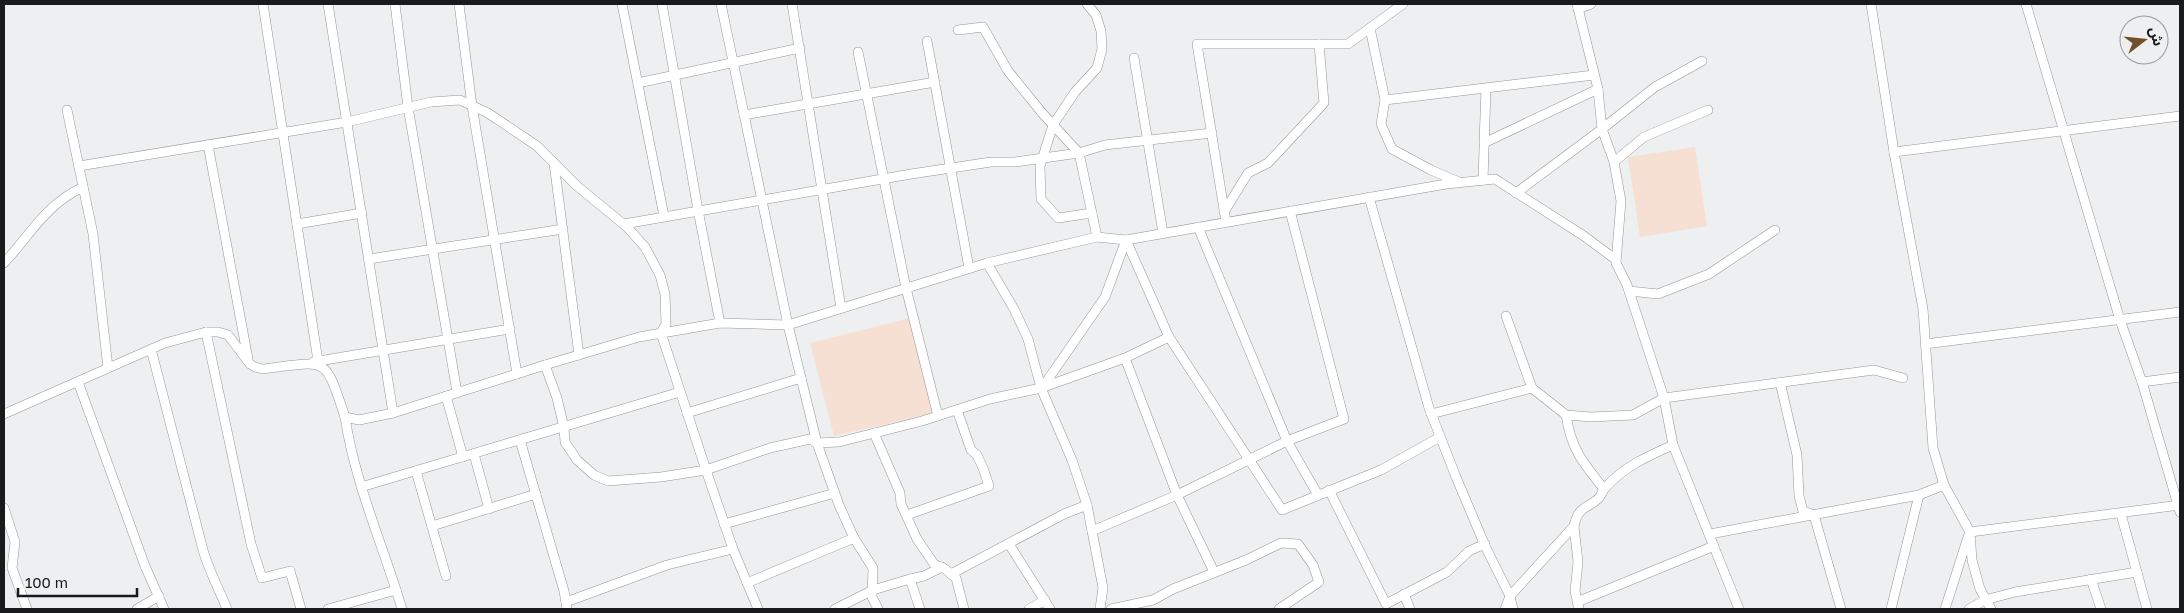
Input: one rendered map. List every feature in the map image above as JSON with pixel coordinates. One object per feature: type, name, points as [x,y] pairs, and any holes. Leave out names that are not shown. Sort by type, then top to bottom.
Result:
[{"type":"street","points":[[263,4],[297,224],[314,362]]},
{"type":"street","points":[[328,4],[394,412]]},
{"type":"street","points":[[395,4],[408,107],[457,392]]},
{"type":"street","points":[[459,4],[472,106],[517,374]]},
{"type":"street","points":[[622,4],[664,216]]},
{"type":"street","points":[[662,4],[720,323]]},
{"type":"street","points":[[721,4],[788,325],[817,443],[854,538],[873,568],[872,597],[878,609]]},
{"type":"street","points":[[792,4],[841,308]]},
{"type":"street","points":[[1087,4],[1096,15],[1101,31],[1102,49],[1097,68],[1075,92],[1053,125],[1040,166],[1041,199],[1058,218],[1092,213]]},
{"type":"street","points":[[1226,222],[1197,44],[1348,44],[1403,4]]},
{"type":"street","points":[[1591,4],[1578,7],[1598,90],[1602,129],[1614,162],[1621,201],[1615,259],[1629,291],[1664,398],[1673,445],[1739,609]]},
{"type":"street","points":[[1871,4],[1894,152],[1923,309],[1933,448],[1944,485],[1970,532],[1972,560],[1980,589],[1991,609]]},
{"type":"street","points":[[1970,532],[2180,508],[2142,382],[2120,320],[2026,4]]},
{"type":"street","points":[[958,30],[983,27],[1008,71],[1053,125],[1079,152],[1098,237]]},
{"type":"street","points":[[1370,28],[1385,100],[1381,124],[1392,149],[1431,170],[1461,183]]},
{"type":"street","points":[[927,41],[969,268]]},
{"type":"street","points":[[1224,212],[1248,173],[1268,163],[1324,103],[1319,44]]},
{"type":"street","points":[[638,83],[800,48]]},
{"type":"street","points":[[858,52],[906,288],[938,416]]},
{"type":"street","points":[[1134,58],[1146,141],[1163,233]]},
{"type":"street","points":[[1516,193],[1655,87],[1702,61]]},
{"type":"street","points":[[1385,100],[1486,90],[1594,75]]},
{"type":"street","points":[[744,115],[935,82]]},
{"type":"street","points":[[1486,90],[1484,143],[1598,90]]},
{"type":"street","points":[[1483,180],[1486,90]]},
{"type":"street","points":[[79,166],[347,122],[431,102],[460,100],[488,114],[537,146],[577,186],[624,224],[645,247],[660,275],[665,294],[666,324],[661,333],[724,524],[758,609]]},
{"type":"street","points":[[67,110],[93,234],[108,368]]},
{"type":"street","points":[[1614,162],[1644,137],[1708,110]]},
{"type":"street","points":[[1894,152],[2180,116]]},
{"type":"street","points":[[624,224],[822,188],[951,168],[1042,158],[1105,146],[1212,133]]},
{"type":"street","points":[[208,145],[248,361]]},
{"type":"street","points":[[554,162],[579,354]]},
{"type":"street","points":[[345,418],[359,420],[394,412],[639,337],[720,323],[788,325],[969,268],[1098,237],[1126,240],[1369,197],[1483,180],[1495,179],[1584,236],[1615,259]]},
{"type":"street","points":[[4,263],[50,208],[66,196],[83,187]]},
{"type":"street","points":[[1369,197],[1431,414],[1514,609]]},
{"type":"street","points":[[1092,531],[1177,495],[1287,441],[1344,419],[1290,211]]},
{"type":"street","points":[[297,224],[362,214]]},
{"type":"street","points":[[1198,227],[1287,441],[1318,495]]},
{"type":"street","points":[[369,259],[563,230]]},
{"type":"street","points":[[1629,291],[1658,294],[1709,274],[1775,230]]},
{"type":"street","points":[[1126,240],[1169,337],[1282,510],[1382,470],[1440,438]]},
{"type":"street","points":[[1042,388],[1105,297],[1126,240]]},
{"type":"street","points":[[987,263],[1014,309],[1028,339],[1042,388],[1072,460],[1087,505],[1103,588],[1100,609]]},
{"type":"street","points":[[1925,344],[2180,312]]},
{"type":"street","points":[[1506,316],[1532,388],[1566,415],[1591,417],[1633,415],[1664,398],[1874,370],[1903,378]]},
{"type":"street","points":[[4,414],[165,343],[206,332],[218,332],[228,335],[255,368],[263,369],[510,329]]},
{"type":"street","points":[[206,332],[251,544],[259,572],[262,578],[290,572],[301,609]]},
{"type":"street","points":[[545,365],[564,428],[565,442],[577,460],[594,475],[608,481],[661,477],[706,470],[770,448],[810,439],[817,443],[839,442],[990,400],[1042,388],[1125,358],[1169,337]]},
{"type":"street","points":[[151,349],[208,568],[217,583],[227,609]]},
{"type":"street","points":[[1125,358],[1177,495],[1214,572]]},
{"type":"street","points":[[314,362],[324,367],[330,374],[345,418],[349,443],[361,487],[402,609]]},
{"type":"street","points":[[2142,382],[2180,377]]},
{"type":"street","points":[[687,414],[801,378]]},
{"type":"street","points":[[78,382],[145,566],[164,609]]},
{"type":"street","points":[[1780,382],[1797,455],[1799,496],[1803,511],[1814,515]]},
{"type":"street","points":[[1431,414],[1532,388]]},
{"type":"street","points":[[361,487],[680,392]]},
{"type":"street","points":[[446,396],[463,457]]},
{"type":"street","points":[[906,515],[989,486],[984,468],[977,455],[971,450],[957,410]]},
{"type":"street","points":[[1566,415],[1569,436],[1577,452],[1604,489]]},
{"type":"street","points":[[874,433],[900,492],[901,504],[917,539],[934,564],[956,578],[964,609]]},
{"type":"street","points":[[520,440],[567,606],[667,565],[733,549]]},
{"type":"street","points":[[1673,445],[1634,464],[1604,489],[1599,498],[1583,507],[1577,515],[1574,526],[1578,562],[1575,591],[1578,606],[1714,546]]},
{"type":"street","points":[[474,454],[488,509]]},
{"type":"street","points":[[416,471],[446,576]]},
{"type":"street","points":[[1710,534],[1919,495],[1944,485]]},
{"type":"street","points":[[1330,490],[1386,604],[1447,572],[1469,551],[1485,544]]},
{"type":"street","points":[[724,524],[835,493]]},
{"type":"street","points":[[432,526],[536,494]]},
{"type":"street","points":[[1891,609],[1919,495]]},
{"type":"street","points":[[952,574],[1064,514],[1087,505]]},
{"type":"street","points":[[4,508],[16,542],[12,568],[27,609]]},
{"type":"street","points":[[2121,514],[2147,609]]},
{"type":"street","points":[[1814,515],[1841,609]]},
{"type":"street","points":[[1505,609],[1510,596],[1574,526]]},
{"type":"street","points":[[1945,609],[1970,532]]},
{"type":"street","points":[[747,583],[854,538]]},
{"type":"street","points":[[1111,609],[1153,600],[1173,589],[1246,560],[1281,543],[1298,544],[1313,565],[1319,582],[1279,609]]},
{"type":"street","points":[[1009,544],[1050,609]]},
{"type":"street","points":[[835,609],[873,590],[924,576],[942,568]]},
{"type":"street","points":[[1969,609],[1986,600],[2015,592],[2137,572]]},
{"type":"street","points":[[910,579],[920,609]]},
{"type":"street","points":[[2091,579],[2101,609]]},
{"type":"street","points":[[328,609],[396,590]]},
{"type":"street","points":[[1404,594],[1410,609]]},
{"type":"street","points":[[137,609],[159,596]]},
{"type":"street","points":[[1029,609],[1045,600]]},
{"type":"shaded area","points":[[1695,147],[1707,226],[1640,237],[1628,157]]},
{"type":"shaded area","points":[[910,318],[935,413],[834,436],[810,343]]}]
